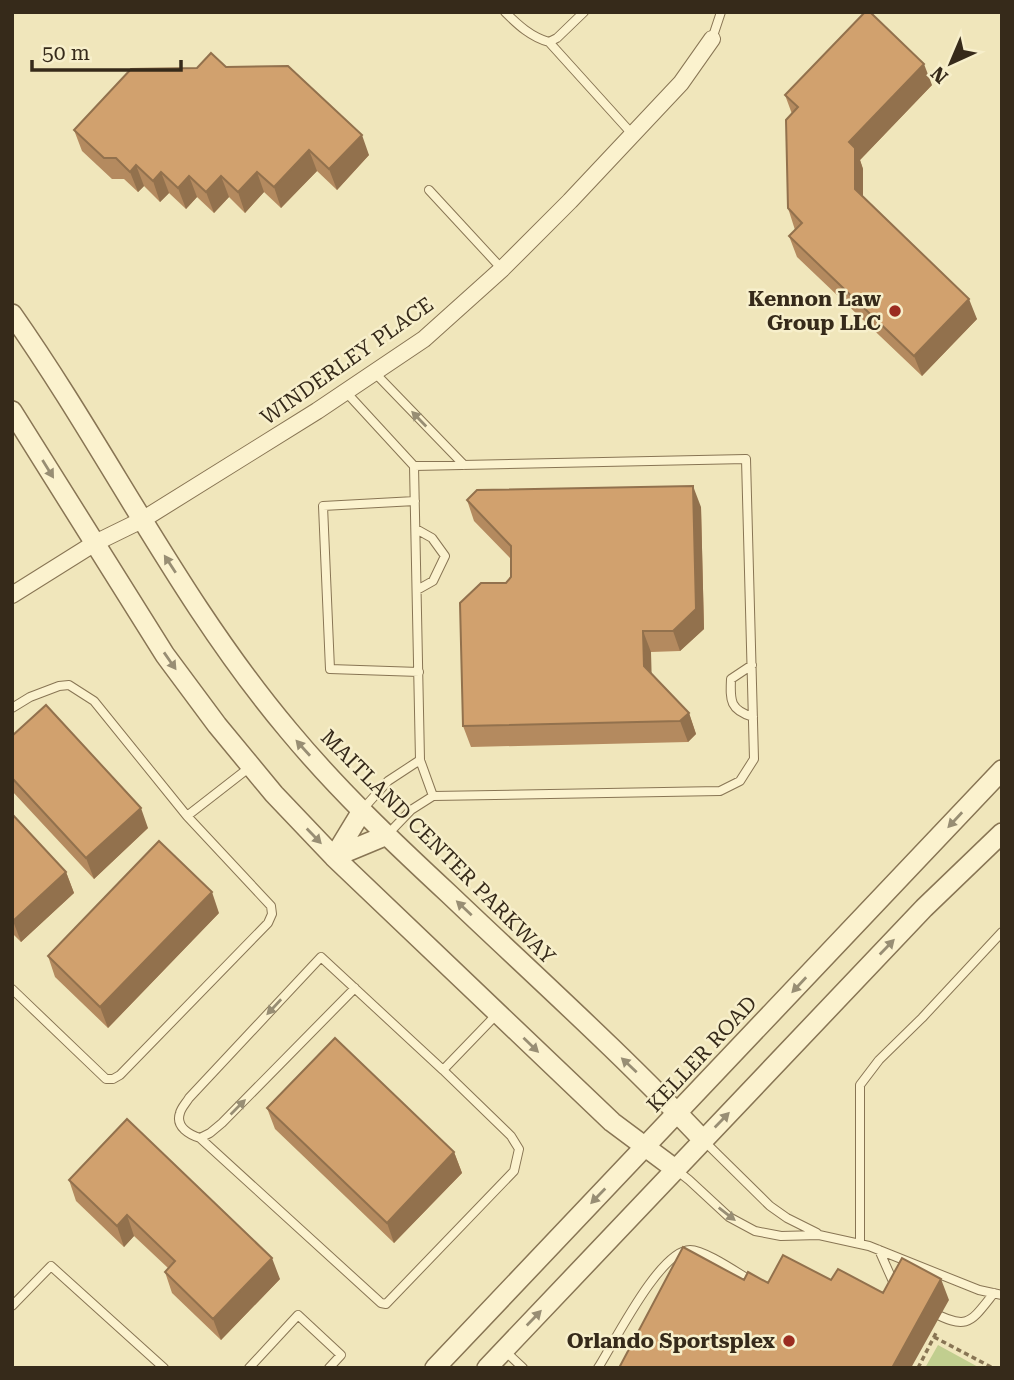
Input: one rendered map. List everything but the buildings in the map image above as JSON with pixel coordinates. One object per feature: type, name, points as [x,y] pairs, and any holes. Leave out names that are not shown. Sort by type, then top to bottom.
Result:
[{"type":"street","name":"WINDERLEY PLACE","points":[[12,595],[95,543],[142,520],[317,411],[424,339],[502,269],[633,135],[681,83],[712,39]]},
{"type":"street","name":"MAITLAND CENTER PARKWAY","points":[[12,314],[205,620],[289,732],[362,811],[648,1083],[703,1140]]},
{"type":"street","points":[[12,411],[165,655],[250,766],[334,857],[612,1122],[675,1170]]},
{"type":"street","name":"KELLER ROAD","points":[[435,1368],[1002,770]]},
{"type":"street","points":[[334,857],[362,811]]},
{"type":"street","points":[[487,1368],[924,908],[1002,833]]},
{"type":"street","points":[[334,857],[387,835]]},
{"type":"lane","points":[[505,12],[536,38],[549,42],[633,135]]},
{"type":"lane","points":[[549,42],[584,12]]},
{"type":"lane","points":[[712,39],[721,12]]},
{"type":"lane","points":[[429,190],[502,269]]},
{"type":"lane","points":[[374,372],[464,465]]},
{"type":"lane","points":[[345,391],[414,466],[420,760],[433,796]]},
{"type":"lane","points":[[387,835],[411,810],[433,796],[720,792],[740,781],[754,759],[746,459],[414,466]]},
{"type":"lane","points":[[415,501],[323,506],[330,669],[419,672]]},
{"type":"lane","points":[[416,529],[432,538],[445,556],[433,581],[417,590]]},
{"type":"lane","points":[[752,665],[731,679],[730,699],[741,713],[753,717]]},
{"type":"lane","points":[[12,708],[30,697],[69,685],[94,701],[187,816],[271,906],[272,914],[268,923],[120,1075],[113,1079],[106,1079],[12,989]]},
{"type":"lane","points":[[362,811],[388,781],[420,760]]},
{"type":"lane","points":[[187,816],[250,766]]},
{"type":"lane","points":[[860,1244],[860,1085],[879,1060],[1002,932]]},
{"type":"lane","points":[[321,957],[355,988],[511,1136],[519,1149],[514,1171],[386,1304],[381,1303],[200,1138],[189,1134],[179,1120],[189,1098],[321,957]]},
{"type":"lane","points":[[200,1138],[222,1123],[355,988]]},
{"type":"lane","points":[[443,1070],[498,1013]]},
{"type":"lane","points":[[703,1140],[770,1206],[819,1235]]},
{"type":"lane","points":[[675,1170],[729,1217],[755,1231],[781,1236],[819,1235],[860,1244],[979,1290],[998,1294]]},
{"type":"lane","points":[[598,1368],[637,1300],[676,1253],[688,1250],[699,1252],[757,1284]]},
{"type":"lane","points":[[879,1250],[899,1293]]},
{"type":"lane","points":[[12,1306],[51,1266],[164,1368]]},
{"type":"lane","points":[[927,1310],[949,1321],[965,1322],[972,1320],[998,1294]]},
{"type":"lane","points":[[249,1368],[298,1315],[341,1355],[329,1368]]},
{"type":"lane","points":[[504,1350],[523,1368]]},
{"type":"path","points":[[918,1368],[935,1335],[993,1368]]},
{"type":"green space","points":[[938,1345],[980,1368],[925,1368]]},
{"type":"place","name":"Kennon Law Group LLC","points":[[895,311]]},
{"type":"place","name":"Orlando Sportsplex","points":[[789,1341]]}]
